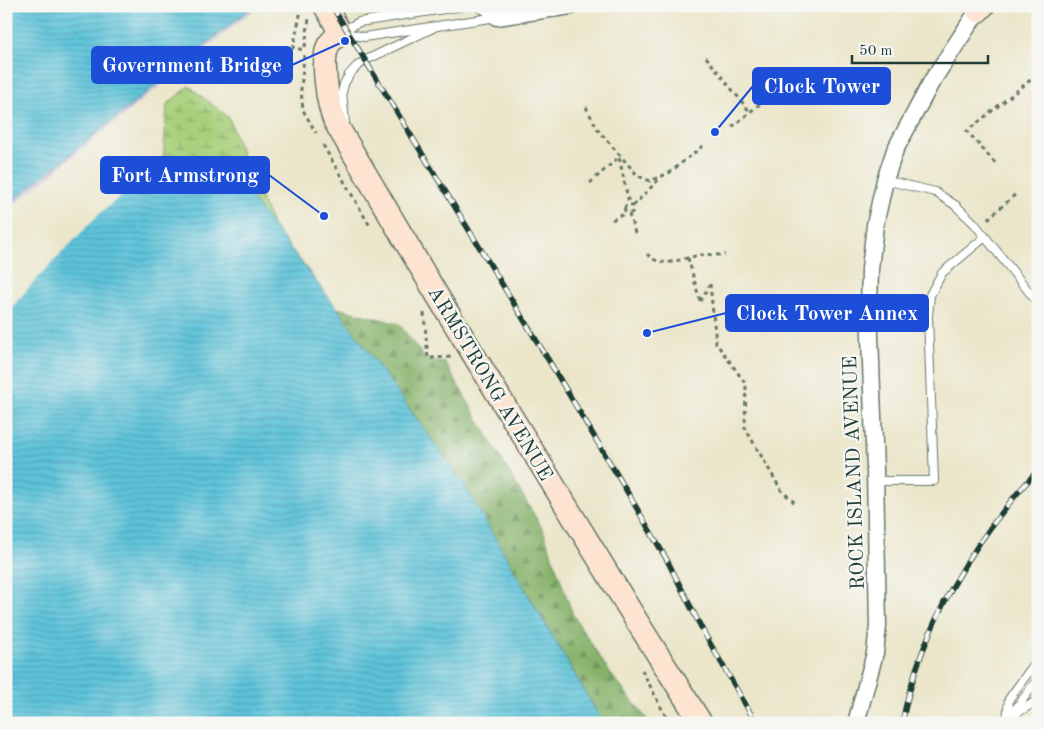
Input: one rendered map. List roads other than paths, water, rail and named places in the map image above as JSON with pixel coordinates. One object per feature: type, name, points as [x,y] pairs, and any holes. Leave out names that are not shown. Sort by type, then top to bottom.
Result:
[{"type":"street","points":[[325,6],[340,32]]},
{"type":"street","points":[[497,17],[571,6]]},
{"type":"street","name":"ROCK ISLAND AVENUE","points":[[856,723],[875,653],[878,626],[869,301],[870,269],[875,225],[885,180],[895,150],[932,80],[981,8]]},
{"type":"street","name":"ARMSTRONG AVENUE","points":[[340,32],[329,44],[325,61],[331,114],[437,295],[701,723]]},
{"type":"lane","points":[[340,32],[359,22],[464,6]]},
{"type":"lane","points":[[477,6],[497,17]]},
{"type":"lane","points":[[340,32],[364,37],[497,17]]},
{"type":"lane","points":[[347,144],[342,93],[349,74],[357,66],[433,28]]},
{"type":"lane","points":[[885,180],[935,192],[956,205],[974,223],[1038,303]]},
{"type":"lane","points":[[875,481],[934,481],[928,316],[930,295],[942,273],[985,237]]},
{"type":"lane","points":[[1006,722],[1008,699],[1038,659]]},
{"type":"lane","points":[[1006,722],[1038,679]]},
{"type":"lane","points":[[1006,722],[1038,700]]},
{"type":"water","points":[[6,6],[253,6],[6,206]]},
{"type":"water","points":[[163,162],[250,197],[273,226],[337,308],[465,486],[603,723],[6,723],[6,313],[38,259],[139,165]]},
{"type":"railway","points":[[332,6],[622,483],[667,560],[703,631],[756,723]]},
{"type":"railway","points":[[902,723],[922,653],[952,587],[992,526],[1038,470]]},
{"type":"place","name":"Government Bridge","points":[[345,41]]},
{"type":"place","name":"Clock Tower","points":[[715,132]]},
{"type":"place","name":"Fort Armstrong","points":[[324,216]]},
{"type":"place","name":"Clock Tower Annex","points":[[647,333]]}]
